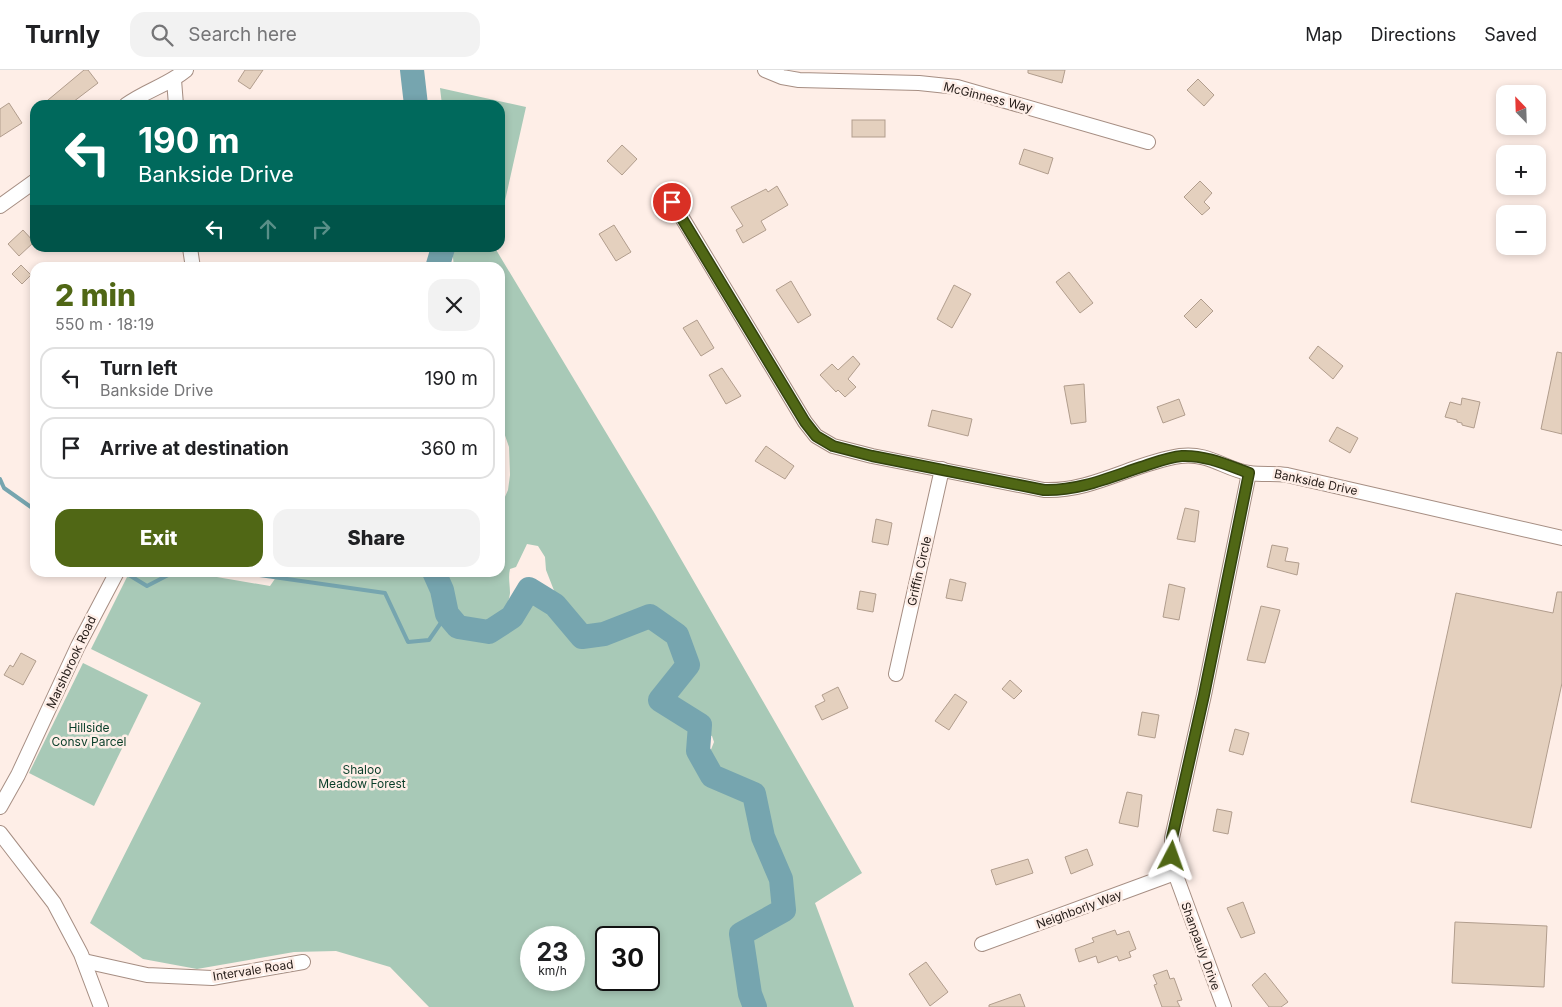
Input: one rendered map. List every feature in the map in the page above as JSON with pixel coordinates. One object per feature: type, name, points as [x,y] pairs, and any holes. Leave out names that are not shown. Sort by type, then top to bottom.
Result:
[{"type":"street","points":[[132,100],[174,80],[186,70]]},
{"type":"street","name":"McGinness Way","points":[[765,70],[782,77],[799,80],[919,83],[958,87],[1148,142]]},
{"type":"street","points":[[174,80],[176,100]]},
{"type":"street","points":[[0,206],[30,185]]},
{"type":"street","name":"Bankside Drive","points":[[672,202],[805,422],[816,436],[833,446],[1044,490],[1082,487],[1162,460],[1182,456],[1212,459],[1249,473],[1273,472],[1288,475],[1562,538]]},
{"type":"street","name":"Griffin Circle","points":[[896,674],[942,469]]},
{"type":"street","name":"Shanpauly Drive","points":[[1224,1007],[1175,873],[1172,856],[1172,838],[1204,695],[1249,473]]},
{"type":"street","name":"Marshbrook Road","points":[[0,807],[18,775],[82,638],[114,577]]},
{"type":"street","points":[[0,833],[54,903],[84,961],[101,1007]]},
{"type":"street","name":"Neighborly Way","points":[[982,944],[1175,873]]},
{"type":"street","name":"Intervale Road","points":[[84,961],[147,975],[212,978],[303,962]]},
{"type":"green space","points":[[440,88],[494,100],[441,100]]},
{"type":"green space","points":[[505,102],[526,107],[505,201]]},
{"type":"green space","name":"Shaloo Meadow Forest","points":[[452,252],[497,252],[503,262],[453,262]]},
{"type":"green space","name":"Shaloo Meadow Forest","points":[[505,265],[655,514],[862,873],[815,903],[854,1007],[757,1007],[753,992],[750,991],[755,1007],[429,1007],[390,967],[336,951],[294,952],[197,969],[143,959],[90,923],[201,703],[91,649],[127,577],[217,577],[270,586],[276,577],[436,577],[442,590],[447,614],[457,626],[489,632],[512,617],[529,589],[555,605],[568,620],[546,570],[545,557],[538,546],[527,544],[516,567],[510,569],[510,593],[499,623],[496,625],[474,626],[461,622],[451,612],[446,577],[505,577],[505,497],[510,475],[509,447],[505,435]],"holes":[[[631,615],[650,616],[604,633],[619,621]],[[650,616],[670,623],[677,634]],[[683,672],[678,688],[668,704],[661,700]],[[689,717],[697,719],[705,734],[712,736],[714,742],[710,752],[701,756],[698,751],[700,725]],[[760,924],[753,939],[743,945],[741,934]]]},
{"type":"green space","name":"Hillside Consv Parcel","points":[[83,663],[148,695],[94,806],[29,773]]},
{"type":"building","points":[[84,70],[88,70],[98,83],[76,100],[48,100]]},
{"type":"building","points":[[245,70],[263,70],[250,89],[238,81]]},
{"type":"building","points":[[1028,70],[1065,70],[1062,83],[1028,73]]},
{"type":"building","points":[[1198,79],[1214,95],[1204,106],[1187,90]]},
{"type":"building","points":[[9,103],[22,123],[0,137],[0,109]]},
{"type":"building","points":[[852,120],[885,120],[885,137],[852,137]]},
{"type":"building","points":[[622,145],[637,159],[622,175],[607,161]]},
{"type":"building","points":[[1024,149],[1053,158],[1048,174],[1019,164]]},
{"type":"building","points":[[1200,181],[1212,193],[1204,202],[1210,208],[1202,215],[1184,197]]},
{"type":"building","points":[[777,186],[788,205],[761,221],[766,230],[743,243],[736,230],[743,226],[731,207],[766,189],[768,192]]},
{"type":"building","points":[[614,225],[631,252],[616,261],[599,234]]},
{"type":"building","points":[[23,230],[30,238],[30,246],[19,256],[8,244]]},
{"type":"building","points":[[21,265],[30,276],[22,284],[12,274]]},
{"type":"building","points":[[1069,272],[1093,303],[1080,313],[1056,282]]},
{"type":"building","points":[[791,281],[811,315],[798,323],[776,290]]},
{"type":"building","points":[[954,285],[971,294],[952,328],[937,319]]},
{"type":"building","points":[[1201,299],[1213,311],[1196,328],[1184,316]]},
{"type":"building","points":[[697,320],[714,348],[701,356],[683,328]]},
{"type":"building","points":[[1318,346],[1343,366],[1333,379],[1309,358]]},
{"type":"building","points":[[1557,352],[1562,353],[1562,434],[1541,429]]},
{"type":"building","points":[[853,356],[860,364],[848,379],[856,387],[845,397],[838,390],[836,392],[820,375],[832,364],[838,370]]},
{"type":"building","points":[[722,368],[741,396],[726,404],[709,375]]},
{"type":"building","points":[[1084,384],[1086,422],[1071,424],[1064,386]]},
{"type":"building","points":[[1462,398],[1480,402],[1474,428],[1445,417],[1450,402],[1461,405]]},
{"type":"building","points":[[1179,399],[1185,415],[1163,423],[1157,407]]},
{"type":"building","points":[[932,410],[972,419],[968,436],[928,426]]},
{"type":"building","points":[[1337,427],[1358,438],[1350,453],[1329,441]]},
{"type":"building","points":[[766,446],[794,466],[785,479],[755,461]]},
{"type":"building","points":[[1185,508],[1199,511],[1195,542],[1177,539]]},
{"type":"building","points":[[876,519],[892,523],[888,545],[872,542]]},
{"type":"building","points":[[1272,545],[1288,548],[1285,561],[1299,563],[1297,575],[1267,567]]},
{"type":"building","points":[[950,579],[966,583],[962,601],[946,598]]},
{"type":"building","points":[[1169,584],[1185,588],[1179,620],[1163,617]]},
{"type":"building","points":[[860,591],[876,594],[873,612],[857,609]]},
{"type":"building","points":[[1557,592],[1562,592],[1562,683],[1531,828],[1411,802],[1456,593],[1553,613]]},
{"type":"building","points":[[1261,606],[1280,610],[1265,663],[1247,660]]},
{"type":"building","points":[[21,653],[36,661],[23,685],[4,675],[10,665],[13,667]]},
{"type":"building","points":[[1010,680],[1022,691],[1014,699],[1002,689]]},
{"type":"building","points":[[838,687],[848,708],[822,720],[815,706],[825,701],[822,695]]},
{"type":"building","points":[[955,694],[967,702],[949,730],[935,721]]},
{"type":"building","points":[[1142,712],[1159,715],[1155,738],[1138,735]]},
{"type":"building","points":[[1235,729],[1249,733],[1243,755],[1229,751]]},
{"type":"building","points":[[1127,792],[1142,795],[1138,827],[1119,823]]},
{"type":"building","points":[[1217,809],[1232,812],[1228,834],[1213,831]]},
{"type":"building","points":[[1087,849],[1093,865],[1071,874],[1065,857]]},
{"type":"building","points":[[1028,859],[1033,873],[996,885],[991,870]]},
{"type":"building","points":[[1243,902],[1255,933],[1241,938],[1227,908]]},
{"type":"building","points":[[1455,922],[1547,926],[1544,987],[1452,983]]},
{"type":"building","points":[[1115,930],[1117,935],[1129,931],[1136,949],[1129,952],[1131,957],[1119,961],[1117,956],[1098,963],[1096,956],[1079,962],[1075,949],[1094,942],[1092,938]]},
{"type":"building","points":[[926,962],[948,992],[930,1006],[909,974]]},
{"type":"building","points":[[1167,970],[1170,979],[1174,978],[1182,1000],[1177,1001],[1180,1007],[1162,1007],[1154,985],[1157,984],[1153,975]]},
{"type":"building","points":[[1265,973],[1288,1002],[1281,1007],[1269,1007],[1252,985]]},
{"type":"building","points":[[1020,994],[1025,1007],[989,1007],[989,1005]]},
{"type":"waterway","points":[[412,70],[415,100]]},
{"type":"waterway","points":[[439,262],[442,252]]},
{"type":"waterway","points":[[0,479],[4,488],[30,506]]},
{"type":"waterway","points":[[132,577],[147,586],[164,577]]},
{"type":"waterway","points":[[273,577],[385,593],[408,642],[429,640],[447,614]]},
{"type":"waterway","points":[[436,577],[442,590],[447,614],[458,627],[489,632],[512,617],[529,589],[555,605],[582,637],[604,634],[650,616],[677,635],[688,665],[660,700],[700,725],[698,751],[712,776],[754,794],[763,837],[781,879],[784,910],[741,934],[750,994],[755,1007]]},
{"type":"route","points":[[672,202],[805,422],[816,436],[833,446],[872,456],[1044,490],[1082,487],[1162,460],[1182,456],[1212,459],[1249,473],[1204,695],[1172,838],[1172,856]]}]
